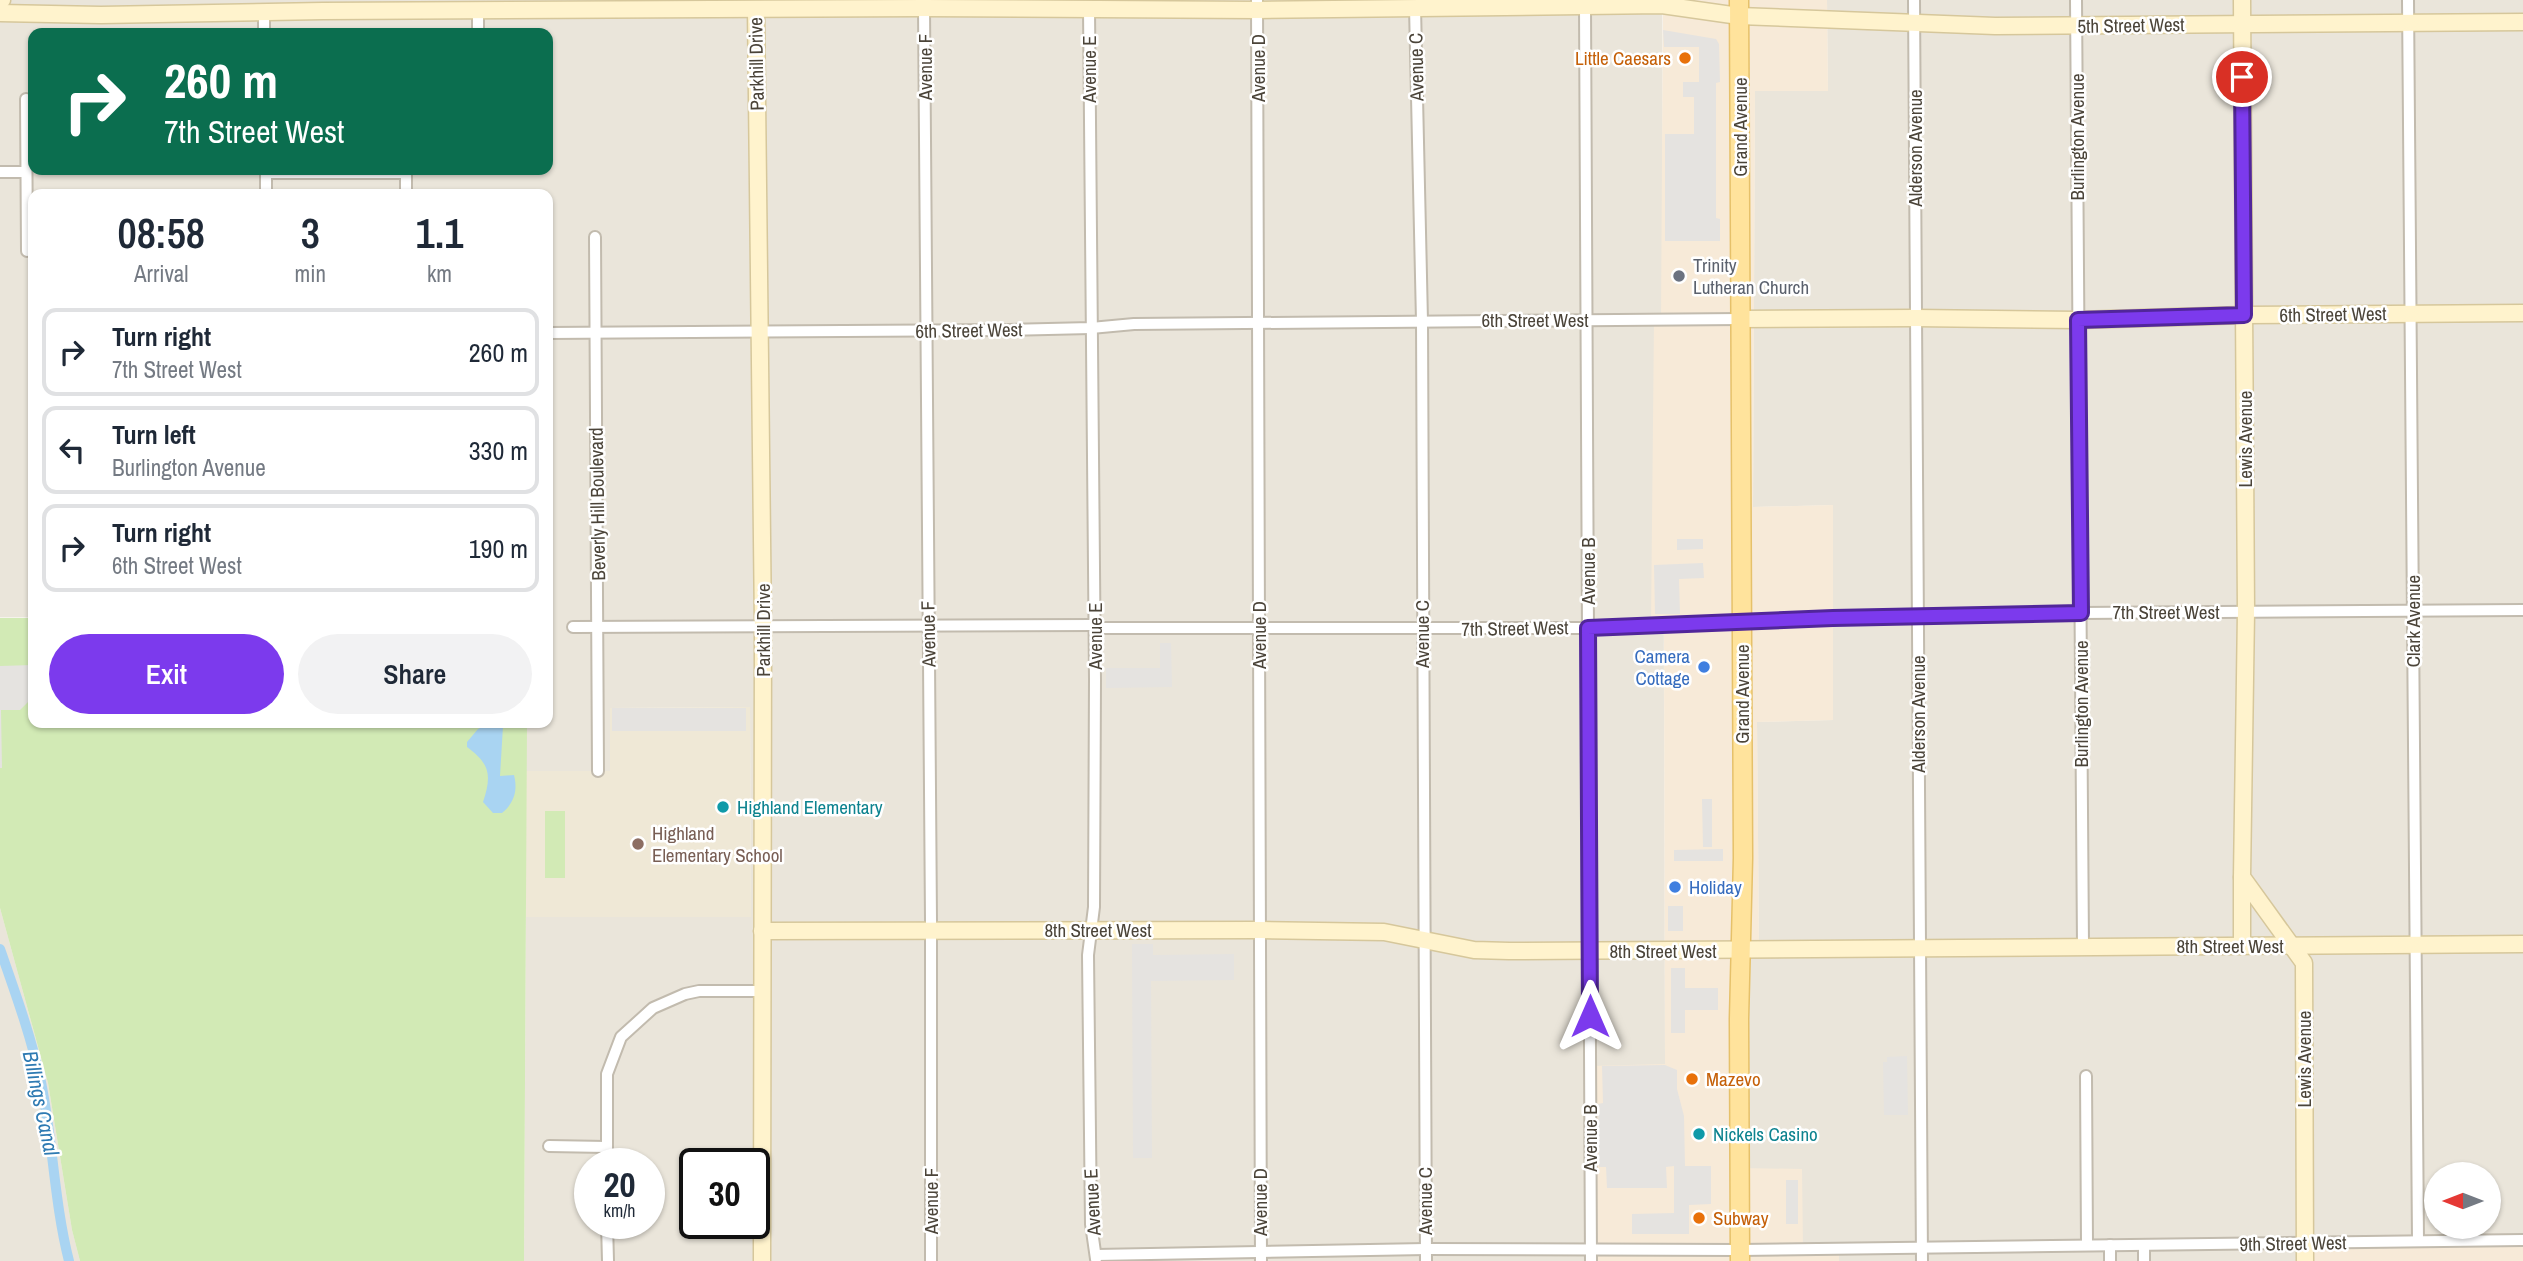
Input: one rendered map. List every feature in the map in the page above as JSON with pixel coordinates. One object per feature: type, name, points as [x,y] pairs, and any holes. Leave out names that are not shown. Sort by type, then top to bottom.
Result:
[{"type":"main road","name":"Grand Avenue","points":[[1739,8],[1743,858],[1740,1255]]},
{"type":"street","name":"Alderson Avenue","points":[[1914,0],[1922,1261]]},
{"type":"street","name":"Burlington Avenue","points":[[2076,0],[2083,946]]},
{"type":"street","name":"Lewis Avenue","points":[[2242,0],[2246,612],[2242,946]]},
{"type":"street","name":"Clark Avenue","points":[[2408,0],[2418,1241]]},
{"type":"street","name":"5th Street West","points":[[0,13],[100,8],[264,12],[323,6],[478,11],[508,6],[756,5],[1089,9],[1168,5],[1662,5],[1996,26],[2523,22]]},
{"type":"street","name":"Parkhill Drive","points":[[756,5],[763,627],[762,1261]]},
{"type":"street","name":"Avenue D","points":[[1257,5],[1261,1256]]},
{"type":"street","name":"Avenue B","points":[[1585,6],[1591,1261]]},
{"type":"street","name":"Avenue C","points":[[1415,7],[1422,321],[1426,1255]]},
{"type":"street","name":"Avenue F","points":[[924,8],[931,1261]]},
{"type":"street","name":"Avenue E","points":[[1089,9],[1095,627],[1094,907],[1088,955],[1091,1224],[1096,1258]]},
{"type":"street","points":[[478,11],[478,28]]},
{"type":"street","points":[[264,12],[264,28]]},
{"type":"street","points":[[26,99],[27,251]]},
{"type":"street","points":[[0,172],[26,172]]},
{"type":"street","name":"Beverly Hill Boulevard","points":[[595,237],[598,771]]},
{"type":"street","name":"6th Street West","points":[[553,333],[926,331],[1258,322],[1916,318],[2078,320],[2244,315],[2523,313]]},
{"type":"street","name":"7th Street West","points":[[573,627],[928,624],[1259,629],[1588,628],[2081,613],[2523,610]]},
{"type":"street","name":"Lewis Avenue","points":[[2242,877],[2304,962],[2305,1261]]},
{"type":"street","name":"8th Street West","points":[[762,931],[1384,932],[1474,950],[1589,951],[2523,944]]},
{"type":"street","points":[[549,1146],[606,1147],[607,1074],[621,1037],[653,1008],[699,991],[762,991]]},
{"type":"street","points":[[2086,1076],[2087,1245]]},
{"type":"street","points":[[607,1239],[608,1261]]},
{"type":"street","name":"9th Street West","points":[[1096,1258],[1426,1255],[1590,1249],[1740,1255],[1922,1248],[2523,1240]]},
{"type":"street","points":[[2110,1245],[2110,1261]]},
{"type":"street","points":[[2144,1245],[2144,1261]]},
{"type":"shaded area","points":[[0,0],[756,0],[756,9],[1168,9],[1168,0],[1415,0],[1415,6],[1662,5],[1665,1065],[1591,1261],[524,1261],[526,917],[751,916],[750,707],[610,708],[610,771],[526,771],[526,728],[553,728],[553,189],[28,189],[28,617],[0,617]]},
{"type":"shaded area","points":[[1663,0],[1827,0],[1828,91],[1755,91],[1753,507],[1833,505],[1833,720],[1757,722],[1759,948],[1741,951],[1740,1168],[1802,1169],[1803,1248],[1839,1248],[1839,1261],[1591,1261],[1590,1066],[1665,1064],[1664,626],[1651,626],[1654,319],[1661,319]]},
{"type":"shaded area","points":[[1827,0],[2523,0],[2523,1240],[2305,1261],[1839,1261],[1839,1249],[1803,1249],[1740,1169],[1741,951],[1759,947],[1757,722],[1833,720],[1833,505],[1753,507],[1755,91],[1828,91]]},
{"type":"shaded area","points":[[1663,30],[1716,39],[1719,44],[1720,82],[1716,83],[1716,218],[1720,219],[1720,241],[1665,241],[1665,134],[1694,134],[1694,97],[1683,97],[1683,82],[1699,82],[1699,47],[1664,47]]},
{"type":"shaded area","points":[[1677,539],[1703,539],[1703,549],[1677,550]]},
{"type":"shaded area","points":[[1703,563],[1704,578],[1679,579],[1680,614],[1655,614],[1654,565]]},
{"type":"shaded area","points":[[1160,643],[1171,643],[1172,687],[1106,688],[1106,668],[1160,668]]},
{"type":"shaded area","points":[[28,665],[28,702],[20,710],[1,710],[2,768],[0,768],[0,666]]},
{"type":"shaded area","name":"Highland Elementary School","points":[[750,707],[751,917],[526,917],[526,771],[610,771],[610,708]]},
{"type":"shaded area","points":[[612,708],[746,708],[746,731],[612,731]]},
{"type":"shaded area","points":[[1702,799],[1712,799],[1712,847],[1703,847]]},
{"type":"shaded area","points":[[1723,849],[1723,861],[1674,861],[1674,850]]},
{"type":"shaded area","points":[[1668,906],[1683,906],[1683,931],[1668,931]]},
{"type":"shaded area","points":[[0,908],[48,1083],[72,1230],[80,1261],[0,1261]]},
{"type":"shaded area","points":[[1132,944],[1153,944],[1153,955],[1234,954],[1234,980],[1151,981],[1152,1158],[1133,1158]]},
{"type":"shaded area","points":[[1671,968],[1685,968],[1685,988],[1718,988],[1718,1010],[1685,1010],[1685,1033],[1671,1033]]},
{"type":"shaded area","points":[[1907,1056],[1908,1115],[1884,1115],[1883,1062],[1887,1062],[1887,1057]]},
{"type":"shaded area","points":[[1665,1065],[1677,1070],[1677,1089],[1684,1116],[1685,1166],[1711,1166],[1711,1204],[1689,1205],[1689,1234],[1632,1234],[1632,1214],[1674,1213],[1674,1166],[1666,1167],[1667,1188],[1607,1188],[1606,1167],[1599,1167],[1598,1104],[1603,1103],[1602,1066]]},
{"type":"shaded area","points":[[1786,1180],[1798,1180],[1798,1224],[1786,1224]]},
{"type":"shaded area","points":[[2523,1241],[2523,1261],[2305,1261],[2305,1243]]},
{"type":"green space","points":[[0,618],[28,618],[28,728],[527,728],[524,1261],[80,1261],[72,1230],[48,1083],[0,908]]},
{"type":"green space","points":[[545,811],[565,811],[565,878],[545,878]]},
{"type":"water","points":[[503,728],[500,776],[514,775],[516,786],[514,796],[502,813],[493,813],[483,802],[488,784],[487,771],[480,759],[467,747],[467,742],[478,729]]},
{"type":"waterway","name":"Billings Canal","points":[[0,949],[28,1031],[41,1082],[69,1261]]},
{"type":"place","name":"Little Caesars","points":[[1685,58]]},
{"type":"place","name":"Trinity Lutheran Church","points":[[1679,276]]},
{"type":"place","name":"Camera Cottage","points":[[1704,667]]},
{"type":"place","name":"Highland Elementary","points":[[723,807]]},
{"type":"place","name":"Highland Elementary School","points":[[638,844]]},
{"type":"place","name":"Holiday","points":[[1675,887]]},
{"type":"place","name":"Mazevo","points":[[1692,1079]]},
{"type":"place","name":"Nickels Casino","points":[[1699,1134]]},
{"type":"place","name":"Subway","points":[[1699,1218]]},
{"type":"route","points":[[1590,1016],[1588,628],[1833,618],[2081,613],[2078,320],[2244,315],[2242,77]]}]
